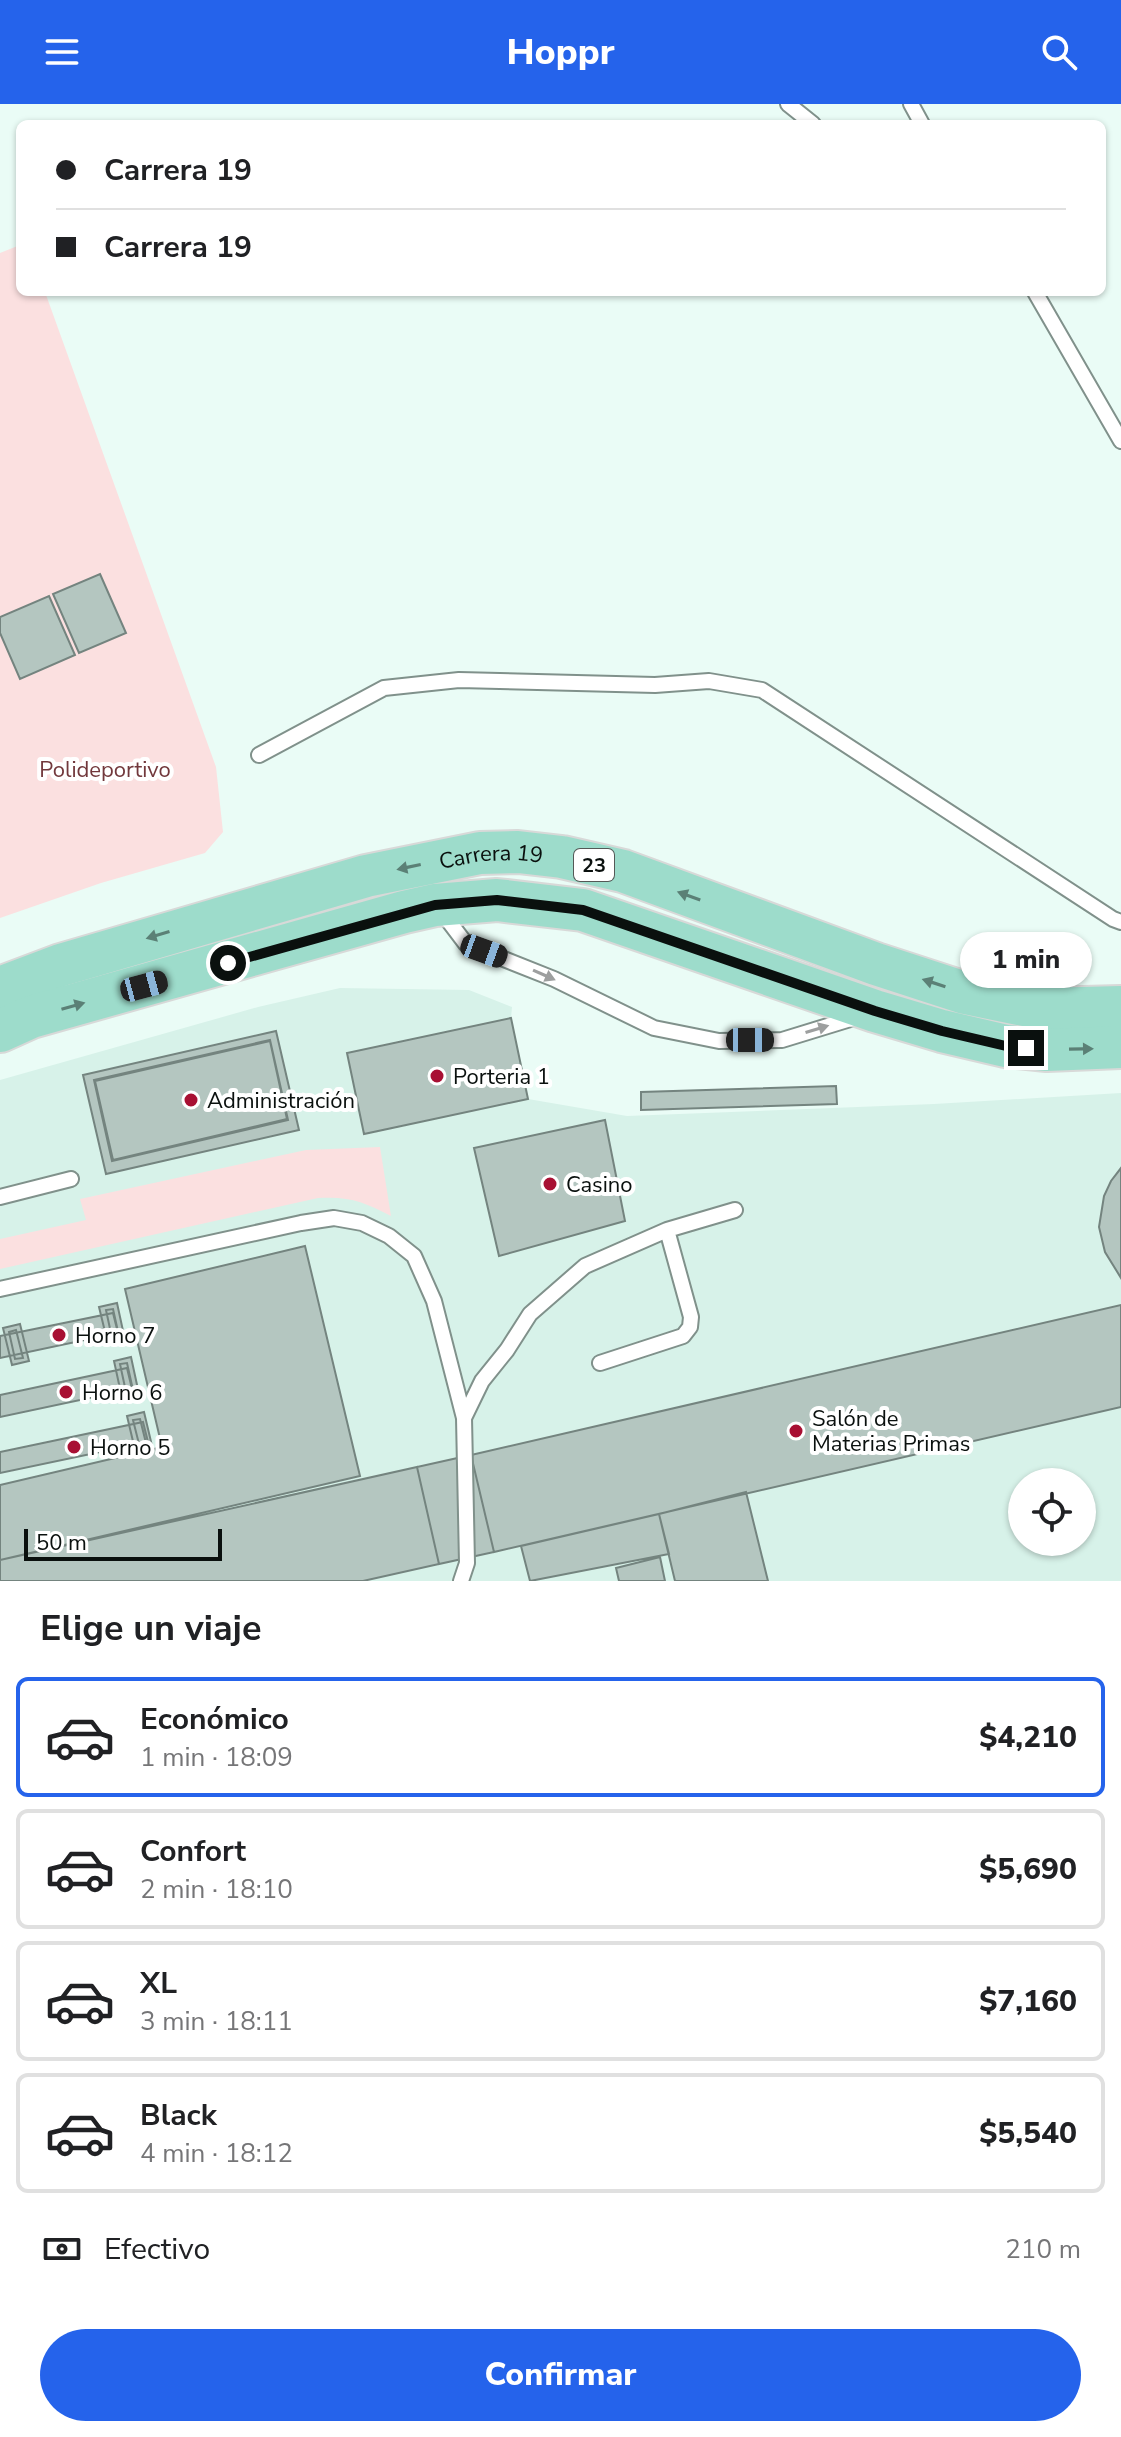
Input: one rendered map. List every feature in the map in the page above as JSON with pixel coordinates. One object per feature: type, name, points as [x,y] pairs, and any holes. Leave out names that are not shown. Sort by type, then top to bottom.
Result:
[{"type":"main road","name":"Carrera 19","points":[[0,988],[61,965],[366,876],[480,853],[518,852],[562,857],[623,871],[876,964],[965,993],[1044,1009],[1121,1007]]},
{"type":"main road","name":"Carrera 19","points":[[0,1031],[31,1017],[435,905],[497,900],[583,910],[875,1011],[942,1031],[1006,1046],[1047,1050],[1121,1047]]},
{"type":"lane","points":[[788,104],[808,120]]},
{"type":"lane","points":[[1037,296],[1121,441]]},
{"type":"lane","points":[[259,755],[384,688],[459,680],[655,685],[709,681],[762,690],[1121,922]]},
{"type":"lane","points":[[435,905],[466,944],[554,979],[654,1028],[719,1041],[782,1040],[875,1011]]},
{"type":"lane","points":[[0,1197],[71,1179]]},
{"type":"lane","points":[[464,1418],[482,1381],[530,1314],[585,1266],[667,1230],[735,1210]]},
{"type":"lane","points":[[0,1289],[334,1218],[362,1223],[389,1236],[414,1256],[434,1301],[464,1418],[467,1563],[461,1581]]},
{"type":"lane","points":[[600,1363],[683,1336],[690,1327],[691,1317],[667,1230]]},
{"type":"shaded area","points":[[340,988],[469,990],[512,1007],[511,1018],[528,1099],[627,1116],[1121,1093],[1121,1581],[0,1581],[0,1080],[258,1007]]},
{"type":"green space","name":"Polideportivo","points":[[16,247],[16,296],[46,296],[216,767],[223,832],[205,853],[101,883],[0,918],[0,253]]},
{"type":"green space","points":[[380,1147],[391,1216],[356,1201],[318,1198],[0,1269],[0,1239],[86,1220],[80,1199],[306,1150]]},
{"type":"building","points":[[100,574],[126,633],[79,653],[53,594]]},
{"type":"building","points":[[49,596],[75,655],[20,679],[0,633],[0,617]]},
{"type":"building","name":"Porteria 1","points":[[511,1018],[528,1099],[364,1134],[347,1053]]},
{"type":"building","name":"Administración","points":[[276,1031],[299,1130],[106,1174],[83,1075]]},
{"type":"building","name":"Administración","points":[[270,1040],[288,1120],[112,1161],[94,1080]]},
{"type":"building","name":"Administración","points":[[270,1041],[287,1119],[113,1160],[95,1081]]},
{"type":"building","points":[[836,1086],[837,1104],[641,1110],[641,1092]]},
{"type":"building","name":"Casino","points":[[605,1120],[625,1221],[499,1256],[474,1148]]},
{"type":"building","points":[[1121,1168],[1121,1278],[1105,1252],[1099,1227],[1104,1196]]},
{"type":"building","points":[[305,1246],[360,1476],[0,1560],[0,1485],[162,1447],[125,1289]]},
{"type":"building","points":[[117,1303],[125,1340],[108,1344],[99,1307]]},
{"type":"building","name":"Salón de Materias Primas","points":[[1121,1305],[1121,1407],[494,1552],[471,1455]]},
{"type":"building","points":[[113,1309],[119,1336],[112,1338],[106,1310]]},
{"type":"building","name":"Horno 7","points":[[113,1313],[118,1333],[0,1358],[0,1336]]},
{"type":"building","points":[[20,1324],[29,1361],[12,1365],[3,1328]]},
{"type":"building","points":[[16,1330],[23,1358],[15,1359],[9,1332]]},
{"type":"building","points":[[131,1357],[139,1394],[122,1398],[114,1361]]},
{"type":"building","points":[[127,1363],[133,1390],[126,1392],[120,1364]]},
{"type":"building","name":"Horno 6","points":[[127,1368],[132,1389],[0,1417],[0,1395]]},
{"type":"building","points":[[144,1412],[153,1450],[136,1454],[127,1416]]},
{"type":"building","points":[[140,1419],[147,1447],[140,1448],[133,1420]]},
{"type":"building","name":"Horno 5","points":[[143,1422],[148,1442],[0,1473],[0,1452]]},
{"type":"building","points":[[471,1455],[494,1552],[439,1564],[417,1467]]},
{"type":"building","points":[[417,1467],[439,1564],[363,1581],[0,1581],[0,1560]]},
{"type":"building","points":[[746,1492],[768,1581],[675,1581],[659,1514]]},
{"type":"building","points":[[659,1514],[669,1554],[530,1581],[521,1546]]},
{"type":"building","points":[[660,1557],[665,1581],[619,1581],[616,1568]]},
{"type":"place","name":"Porteria 1","points":[[437,1076]]},
{"type":"place","name":"Administración","points":[[191,1100]]},
{"type":"place","name":"Casino","points":[[550,1184]]},
{"type":"place","name":"Horno 7","points":[[59,1335]]},
{"type":"place","name":"Horno 6","points":[[66,1392]]},
{"type":"place","name":"Salón de Materias Primas","points":[[796,1431]]},
{"type":"place","name":"Horno 5","points":[[74,1447]]},
{"type":"route","points":[[228,963],[404,912],[435,905],[497,900],[583,910],[875,1011],[942,1031],[1026,1048]]}]
